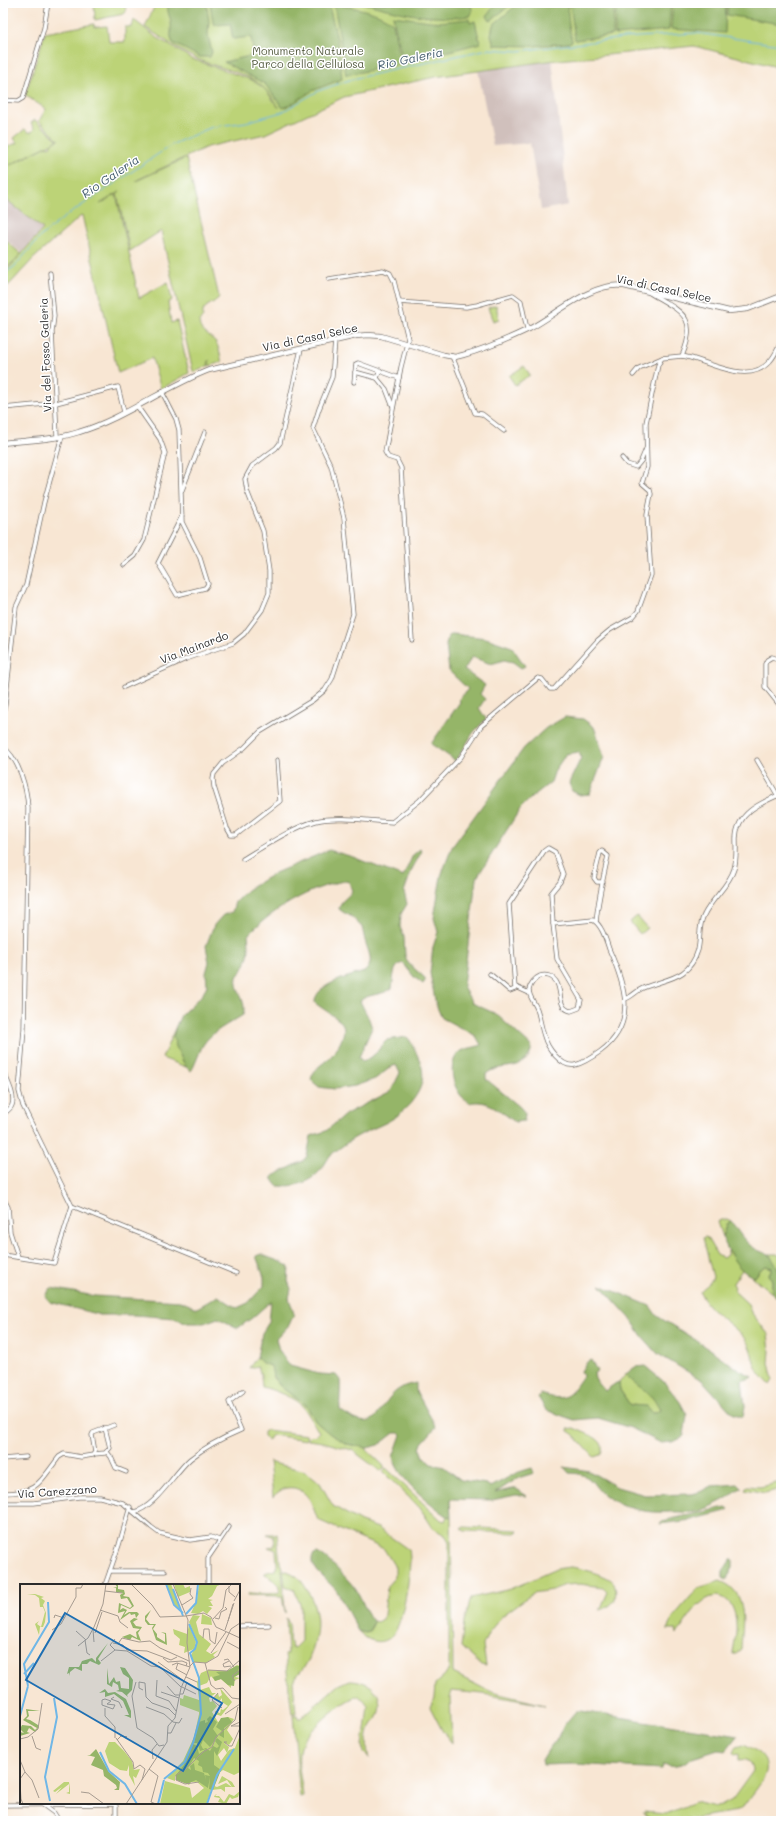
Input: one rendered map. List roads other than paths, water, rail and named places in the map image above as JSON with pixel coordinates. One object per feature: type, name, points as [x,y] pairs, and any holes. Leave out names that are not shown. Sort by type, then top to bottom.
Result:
[{"type":"main road","name":"Via di Casal Selce","points":[[3,442],[60,436],[84,431],[137,406],[192,377],[214,368],[335,341],[371,335],[452,356],[466,354],[527,329],[600,288],[618,285],[715,308],[734,311],[752,308],[781,296]]},
{"type":"street","points":[[3,100],[18,102],[23,98],[44,28],[48,3]]},
{"type":"street","points":[[329,279],[372,271],[386,271],[394,279],[408,337],[385,452],[388,457],[397,460],[401,468],[412,640]]},
{"type":"street","name":"Via del Fosso Galeria","points":[[3,712],[6,704],[16,607],[26,586],[60,436],[56,403],[52,332],[54,316],[50,273]]},
{"type":"street","points":[[647,292],[679,311],[687,321],[689,337],[682,356]]},
{"type":"street","points":[[399,302],[466,307],[477,306],[513,295],[519,298],[522,303],[527,329]]},
{"type":"street","points":[[277,760],[280,801],[236,835],[231,835],[227,828],[214,787],[214,774],[223,763],[244,748],[260,732],[313,700],[325,690],[332,679],[353,613],[344,518],[330,463],[314,428],[319,409],[332,377],[335,341]]},
{"type":"street","points":[[634,375],[639,368],[662,358],[682,356],[732,370],[748,372],[759,369],[767,364],[774,356],[781,342]]},
{"type":"street","name":"Via Mainardo","points":[[124,687],[190,657],[235,642],[247,631],[264,608],[270,584],[264,539],[258,516],[246,491],[245,479],[252,466],[279,445],[301,349]]},
{"type":"street","points":[[452,356],[475,414],[482,414],[504,431]]},
{"type":"street","points":[[243,859],[273,842],[317,821],[339,819],[392,822],[419,801],[447,772],[461,757],[479,728],[488,720],[538,678],[542,679],[550,689],[555,689],[598,640],[637,612],[651,574],[647,515],[651,493],[642,483],[647,468],[646,423],[657,367],[662,358]]},
{"type":"street","points":[[354,382],[356,364],[358,363],[399,378]]},
{"type":"street","points":[[377,378],[380,370]]},
{"type":"street","points":[[355,372],[377,378],[386,389],[393,408]]},
{"type":"street","points":[[3,408],[56,403],[118,387],[124,412]]},
{"type":"street","points":[[162,392],[175,416],[179,428],[182,516],[186,530],[201,560],[208,585],[205,588],[176,595],[158,563],[182,516]]},
{"type":"street","points":[[124,565],[135,556],[144,540],[165,453],[160,439],[137,406]]},
{"type":"street","points":[[181,491],[205,432]]},
{"type":"street","points":[[622,458],[627,464],[636,466],[641,461],[647,447]]},
{"type":"street","points":[[771,658],[777,659],[780,664],[781,706],[765,688],[765,664],[766,660],[771,658]]},
{"type":"street","points":[[3,746],[11,755],[18,770],[25,790],[28,808],[24,1029],[19,1094],[24,1109],[72,1206],[236,1273]]},
{"type":"street","points":[[625,999],[630,998],[643,989],[678,977],[691,964],[698,948],[700,926],[704,915],[728,881],[734,869],[736,834],[742,819],[752,808],[779,795],[757,760]]},
{"type":"street","points":[[516,987],[509,903],[544,850],[548,848],[555,852],[563,874],[560,882],[550,893],[557,959],[580,999],[581,1004],[575,1011],[565,1009],[562,1004],[558,984],[548,975],[541,975],[535,978],[530,986],[529,993],[537,1010],[546,1042],[559,1060],[566,1064],[571,1065],[593,1056],[614,1040],[624,1016],[625,999],[618,968],[596,922],[597,909],[603,882],[608,856],[602,851],[600,853],[594,878],[597,882],[603,882]]},
{"type":"street","points":[[553,924],[593,920],[596,922]]},
{"type":"street","points":[[490,974],[510,990],[513,990],[516,987]]},
{"type":"street","points":[[516,987],[529,993]]},
{"type":"street","points":[[3,1070],[12,1095],[12,1106],[3,1114]]},
{"type":"street","points":[[12,1095],[19,1094]]},
{"type":"street","points":[[3,1197],[10,1232],[18,1257]]},
{"type":"street","points":[[3,1255],[54,1263],[72,1206]]},
{"type":"street","points":[[134,1512],[141,1510],[152,1501],[176,1473],[194,1457],[210,1445],[241,1430],[229,1402],[243,1391]]},
{"type":"street","points":[[94,1454],[92,1435],[95,1432],[114,1425]]},
{"type":"street","points":[[105,1428],[110,1448],[107,1452]]},
{"type":"street","points":[[3,1493],[24,1492],[33,1489],[59,1457],[64,1454],[81,1457],[107,1452]]},
{"type":"street","points":[[107,1452],[112,1457],[116,1468],[126,1472]]},
{"type":"street","points":[[3,1459],[26,1457]]},
{"type":"street","name":"Via Carezzano","points":[[3,1503],[34,1503],[93,1496],[118,1500],[130,1507],[151,1528],[161,1534],[190,1540],[211,1537],[220,1540]]},
{"type":"street","points":[[106,1584],[130,1507]]},
{"type":"street","points":[[208,1584],[207,1560],[229,1527]]},
{"type":"street","points":[[110,1571],[165,1571]]},
{"type":"street","points":[[240,1626],[269,1625]]},
{"type":"street","points":[[3,1806],[113,1804],[116,1806],[116,1821]]},
{"type":"street","points":[[43,1805],[54,1813],[59,1821]]},
{"type":"waterway","name":"Rio Galeria","points":[[3,274],[14,267],[42,235],[66,216],[173,144],[212,127],[246,122],[282,112],[318,91],[352,79],[488,49],[518,51],[624,38],[696,33],[781,45]]},
{"type":"park label","name":"Monumento Naturale Parco della Cellulosa","points":[[308,56]]}]
